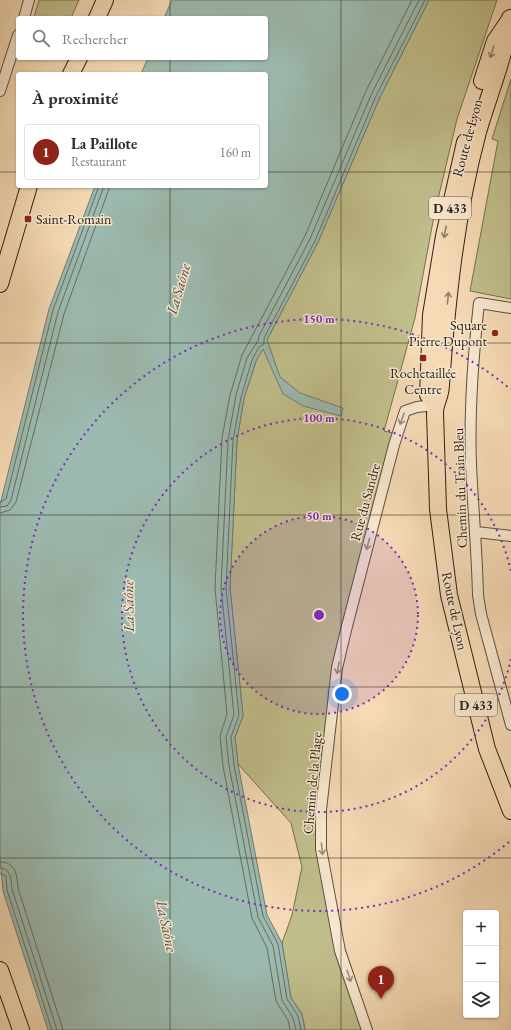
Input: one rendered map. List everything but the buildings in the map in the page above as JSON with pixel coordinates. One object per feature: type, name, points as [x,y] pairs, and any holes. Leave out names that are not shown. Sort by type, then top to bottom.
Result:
[{"type":"main road","points":[[98,16],[106,0]]},
{"type":"main road","name":"Route de Lyon","points":[[511,18],[507,43],[478,132],[470,168],[450,281],[441,395],[435,405],[438,509],[449,595],[487,749],[511,811]]},
{"type":"main road","points":[[72,72],[77,60]]},
{"type":"main road","points":[[0,284],[28,188]]},
{"type":"main road","points":[[0,970],[21,1030]]},
{"type":"street","points":[[25,16],[29,0]]},
{"type":"street","points":[[0,91],[16,42]]},
{"type":"street","name":"Chemin du Train Bleu","points":[[511,308],[479,303],[472,363],[471,399],[471,464],[480,614],[511,725]]},
{"type":"street","name":"Rue du Sandre","points":[[346,630],[403,415],[406,411],[417,407],[435,405]]},
{"type":"street","points":[[476,532],[511,536]]},
{"type":"street","name":"Chemin de la Plage","points":[[346,630],[337,668],[321,810],[321,849],[340,951],[367,1030]]},
{"type":"shaded area","points":[[39,0],[79,0],[72,16],[34,16]]},
{"type":"shaded area","points":[[429,0],[497,0],[457,119],[434,216],[415,318],[384,431],[393,433],[337,652],[318,850],[364,1030],[305,1030],[302,1014],[291,998],[282,943],[292,915],[302,867],[291,823],[238,764],[235,737],[243,716],[230,588],[237,440],[244,398],[256,361],[318,242],[380,97]]},
{"type":"shaded area","points":[[511,79],[511,299],[470,291],[498,141],[492,139]]},
{"type":"water","name":"La Saône","points":[[172,0],[429,0],[380,97],[318,242],[267,340],[280,377],[300,393],[343,408],[341,416],[303,406],[283,394],[263,349],[256,361],[244,398],[237,440],[230,588],[243,716],[235,737],[238,764],[267,915],[282,943],[291,998],[302,1014],[305,1030],[48,1030],[3,891],[0,857],[0,505],[49,309],[94,188],[268,188],[268,72],[142,72],[147,60],[268,60],[268,16],[165,16]]},
{"type":"place","name":"Saint-Romain","points":[[28,219]]},
{"type":"place","name":"Square Pierre Dupont","points":[[495,333]]},
{"type":"place","name":"Rochetaillée Centre","points":[[423,358]]},
{"type":"place","name":"La Paillote","points":[[381,999]]}]
